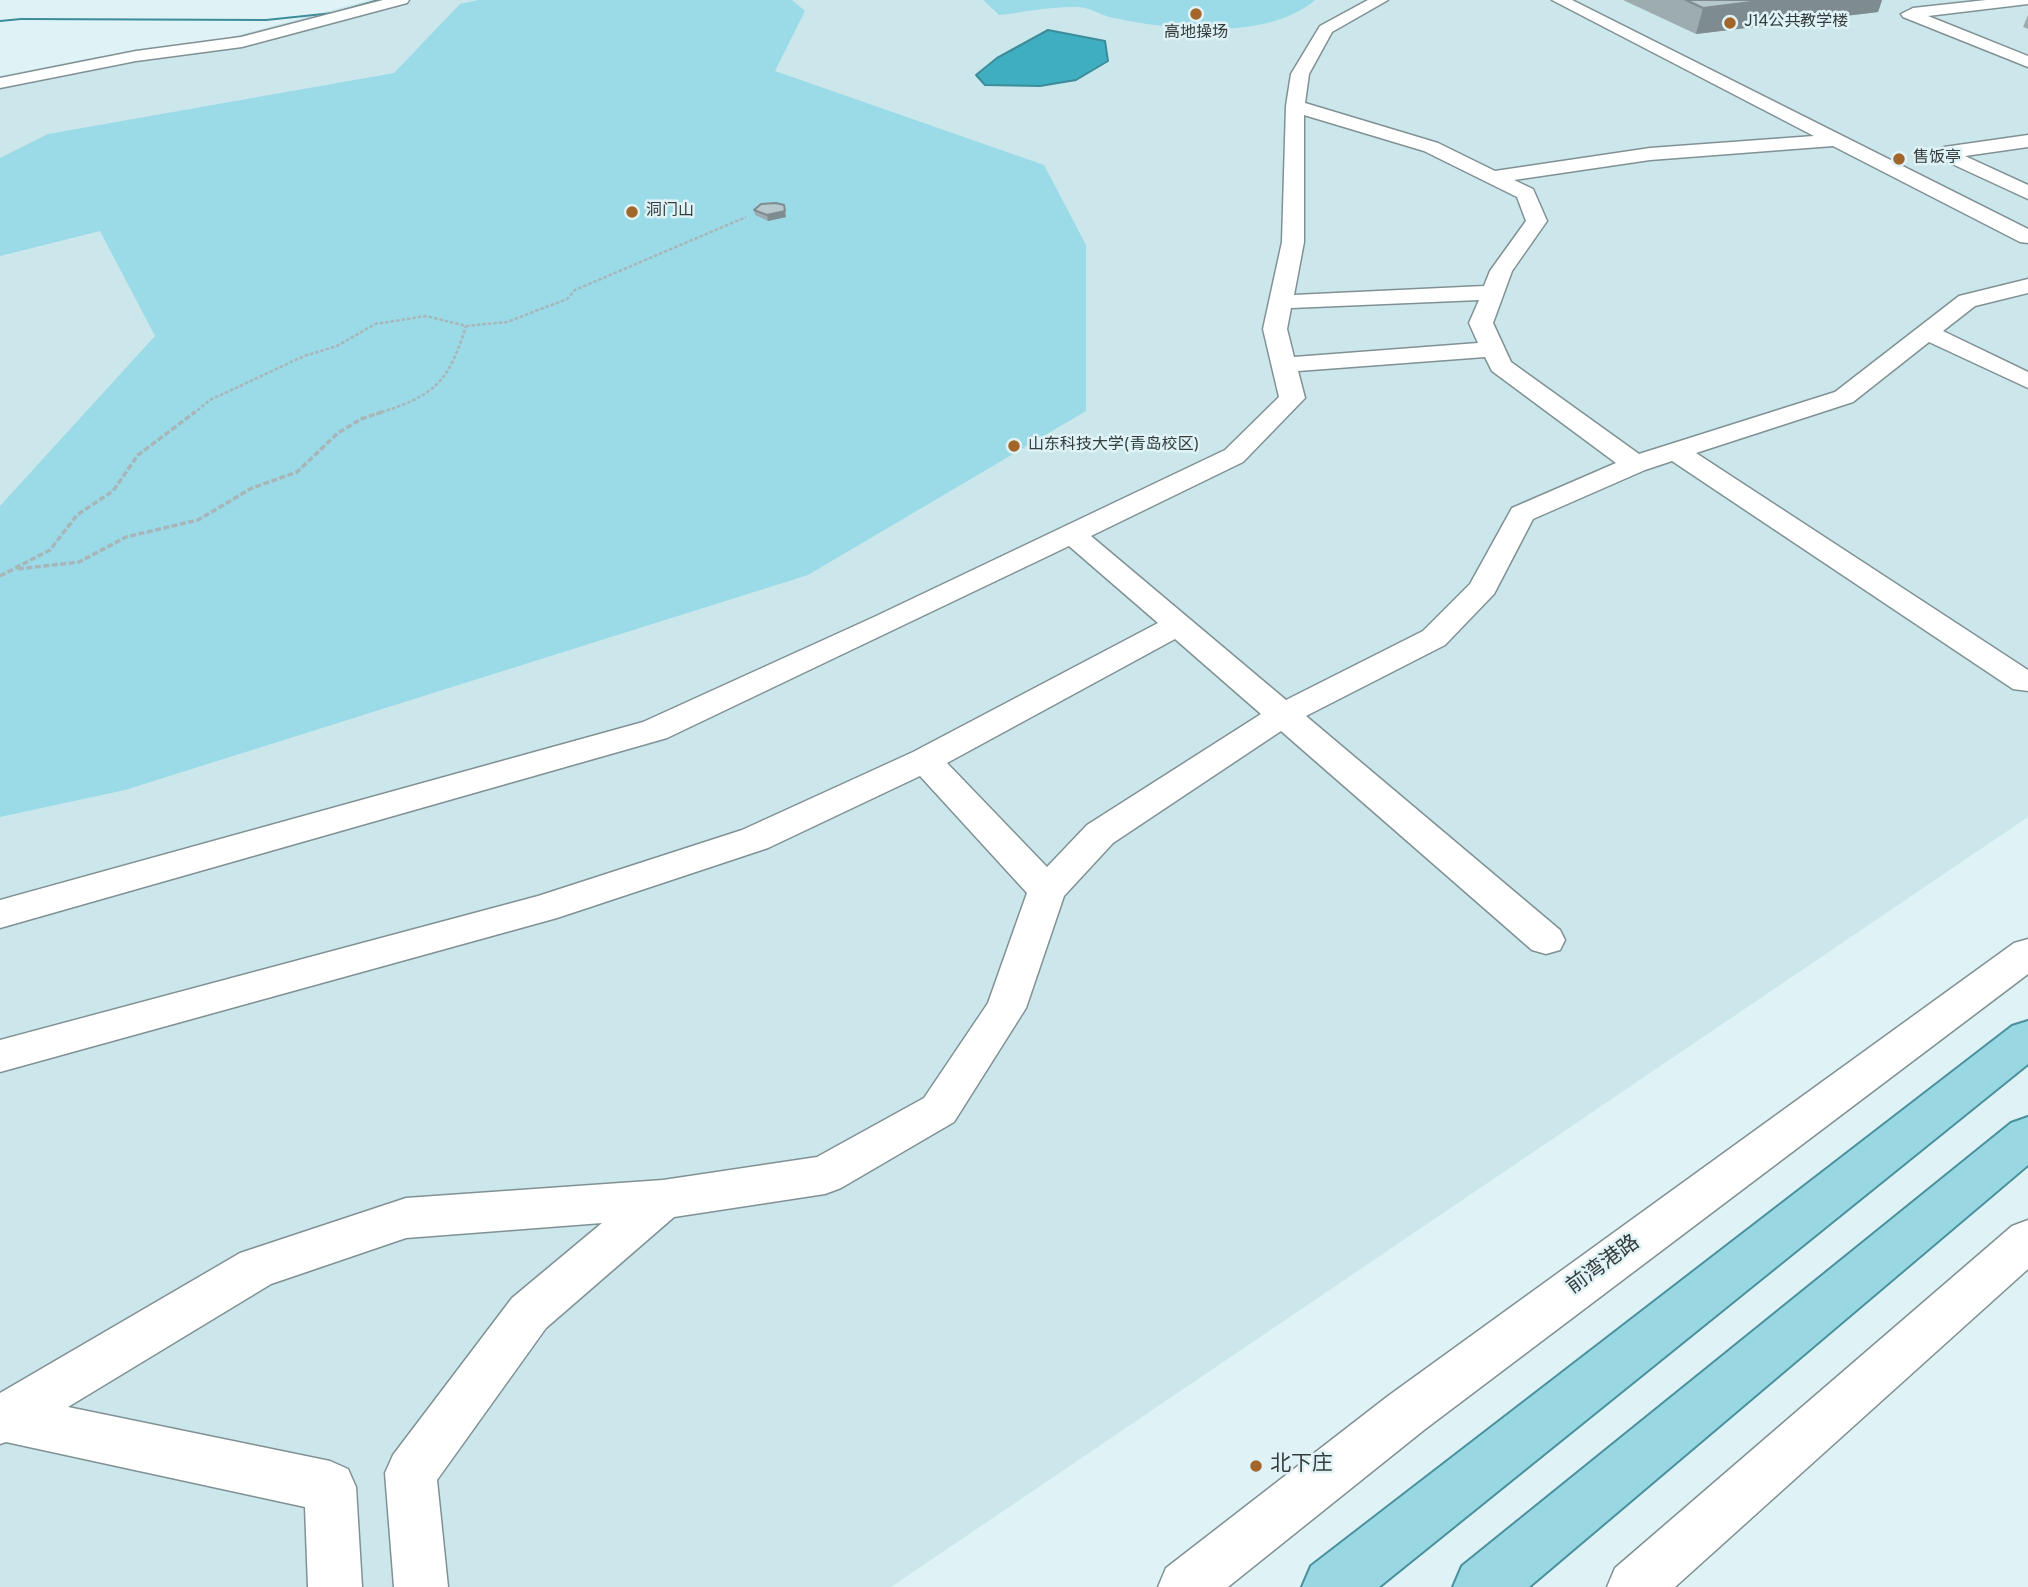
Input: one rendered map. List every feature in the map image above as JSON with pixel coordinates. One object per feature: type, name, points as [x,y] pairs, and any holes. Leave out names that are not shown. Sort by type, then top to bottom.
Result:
[{"type":"main road","points":[[1332,1587],[2028,1039]]},
{"type":"main road","points":[[1483,1587],[2028,1137]]},
{"type":"street","points":[[0,83],[136,56],[242,42],[401,0]]},
{"type":"street","points":[[0,915],[655,730],[1234,456],[1292,398],[1275,329],[1293,242],[1295,106],[1300,74],[1326,29],[1380,0]]},
{"type":"street","points":[[1560,0],[2028,237]]},
{"type":"street","points":[[2027,0],[1909,14],[2028,62]]},
{"type":"street","points":[[1930,12],[2028,50]]},
{"type":"street","points":[[1295,106],[1431,147],[1526,193],[1537,221],[1501,271],[1481,323],[1501,366],[1635,464]]},
{"type":"street","points":[[1492,177],[1650,154],[1835,140]]},
{"type":"street","points":[[2028,141],[1944,153],[2028,193]]},
{"type":"street","points":[[3,1419],[256,1269],[406,1219],[663,1199],[825,1175],[939,1110],[1006,1008],[1047,890],[1101,834],[1283,715],[1434,638],[1483,588],[1522,514],[1635,464],[1844,397],[1967,301],[2028,286]]},
{"type":"street","points":[[1281,302],[1493,292]]},
{"type":"street","points":[[1926,332],[2028,381]]},
{"type":"street","points":[[1284,365],[1493,349]]},
{"type":"street","points":[[1675,451],[2024,681]]},
{"type":"street","points":[[1072,534],[1546,940]]},
{"type":"street","points":[[0,1056],[544,908],[755,839],[925,760],[1178,625]]},
{"type":"street","points":[[925,760],[1047,890]]},
{"type":"street","name":"前湾港路","points":[[1185,1587],[1406,1413],[2028,953]]},
{"type":"street","points":[[421,1587],[411,1473],[529,1312],[663,1199]]},
{"type":"street","points":[[1634,1587],[2028,1240]]},
{"type":"street","points":[[3,1419],[330,1487],[335,1587]]},
{"type":"path","points":[[0,576],[50,550],[77,515],[113,491],[138,454],[179,426],[210,400],[304,356],[337,346],[375,324],[426,316],[466,326],[507,322],[567,299],[575,290],[746,217]]},
{"type":"path","points":[[13,570],[79,562],[126,537],[198,520],[242,492],[297,472],[338,433],[361,419],[399,407],[439,386],[456,358],[466,326]]},
{"type":"shaded area","name":"山东科技大学(青岛校区)","points":[[370,0],[2028,0],[2028,817],[891,1587],[0,1587],[0,76],[95,57],[231,37]]},
{"type":"shaded area","points":[[478,0],[792,0],[805,11],[775,71],[1044,165],[1086,245],[1086,411],[808,575],[125,790],[0,817],[0,506],[155,336],[100,231],[0,256],[0,158],[48,134],[394,73],[460,4]]},
{"type":"shaded area","name":"高地操场","points":[[983,0],[1315,0],[1295,13],[1272,22],[1218,29],[1137,22],[1078,7],[999,15]]},
{"type":"shaded area","points":[[1048,30],[1105,41],[1108,61],[1076,80],[1040,86],[985,85],[976,75],[997,58]]},
{"type":"building","points":[[1686,0],[1767,0],[1703,8]]},
{"type":"building","points":[[761,204],[784,205],[785,211],[767,215],[754,210]]},
{"type":"waterway","points":[[0,21],[266,20],[333,13],[380,0]]},
{"type":"place","name":"高地操场","points":[[1196,14]]},
{"type":"place","name":"J14公共教学楼","points":[[1730,23]]},
{"type":"place","name":"售饭亭","points":[[1899,159]]},
{"type":"place","name":"洞门山","points":[[632,212]]},
{"type":"place","name":"山东科技大学(青岛校区)","points":[[1014,446]]},
{"type":"place","name":"北下庄","points":[[1256,1466]]}]
